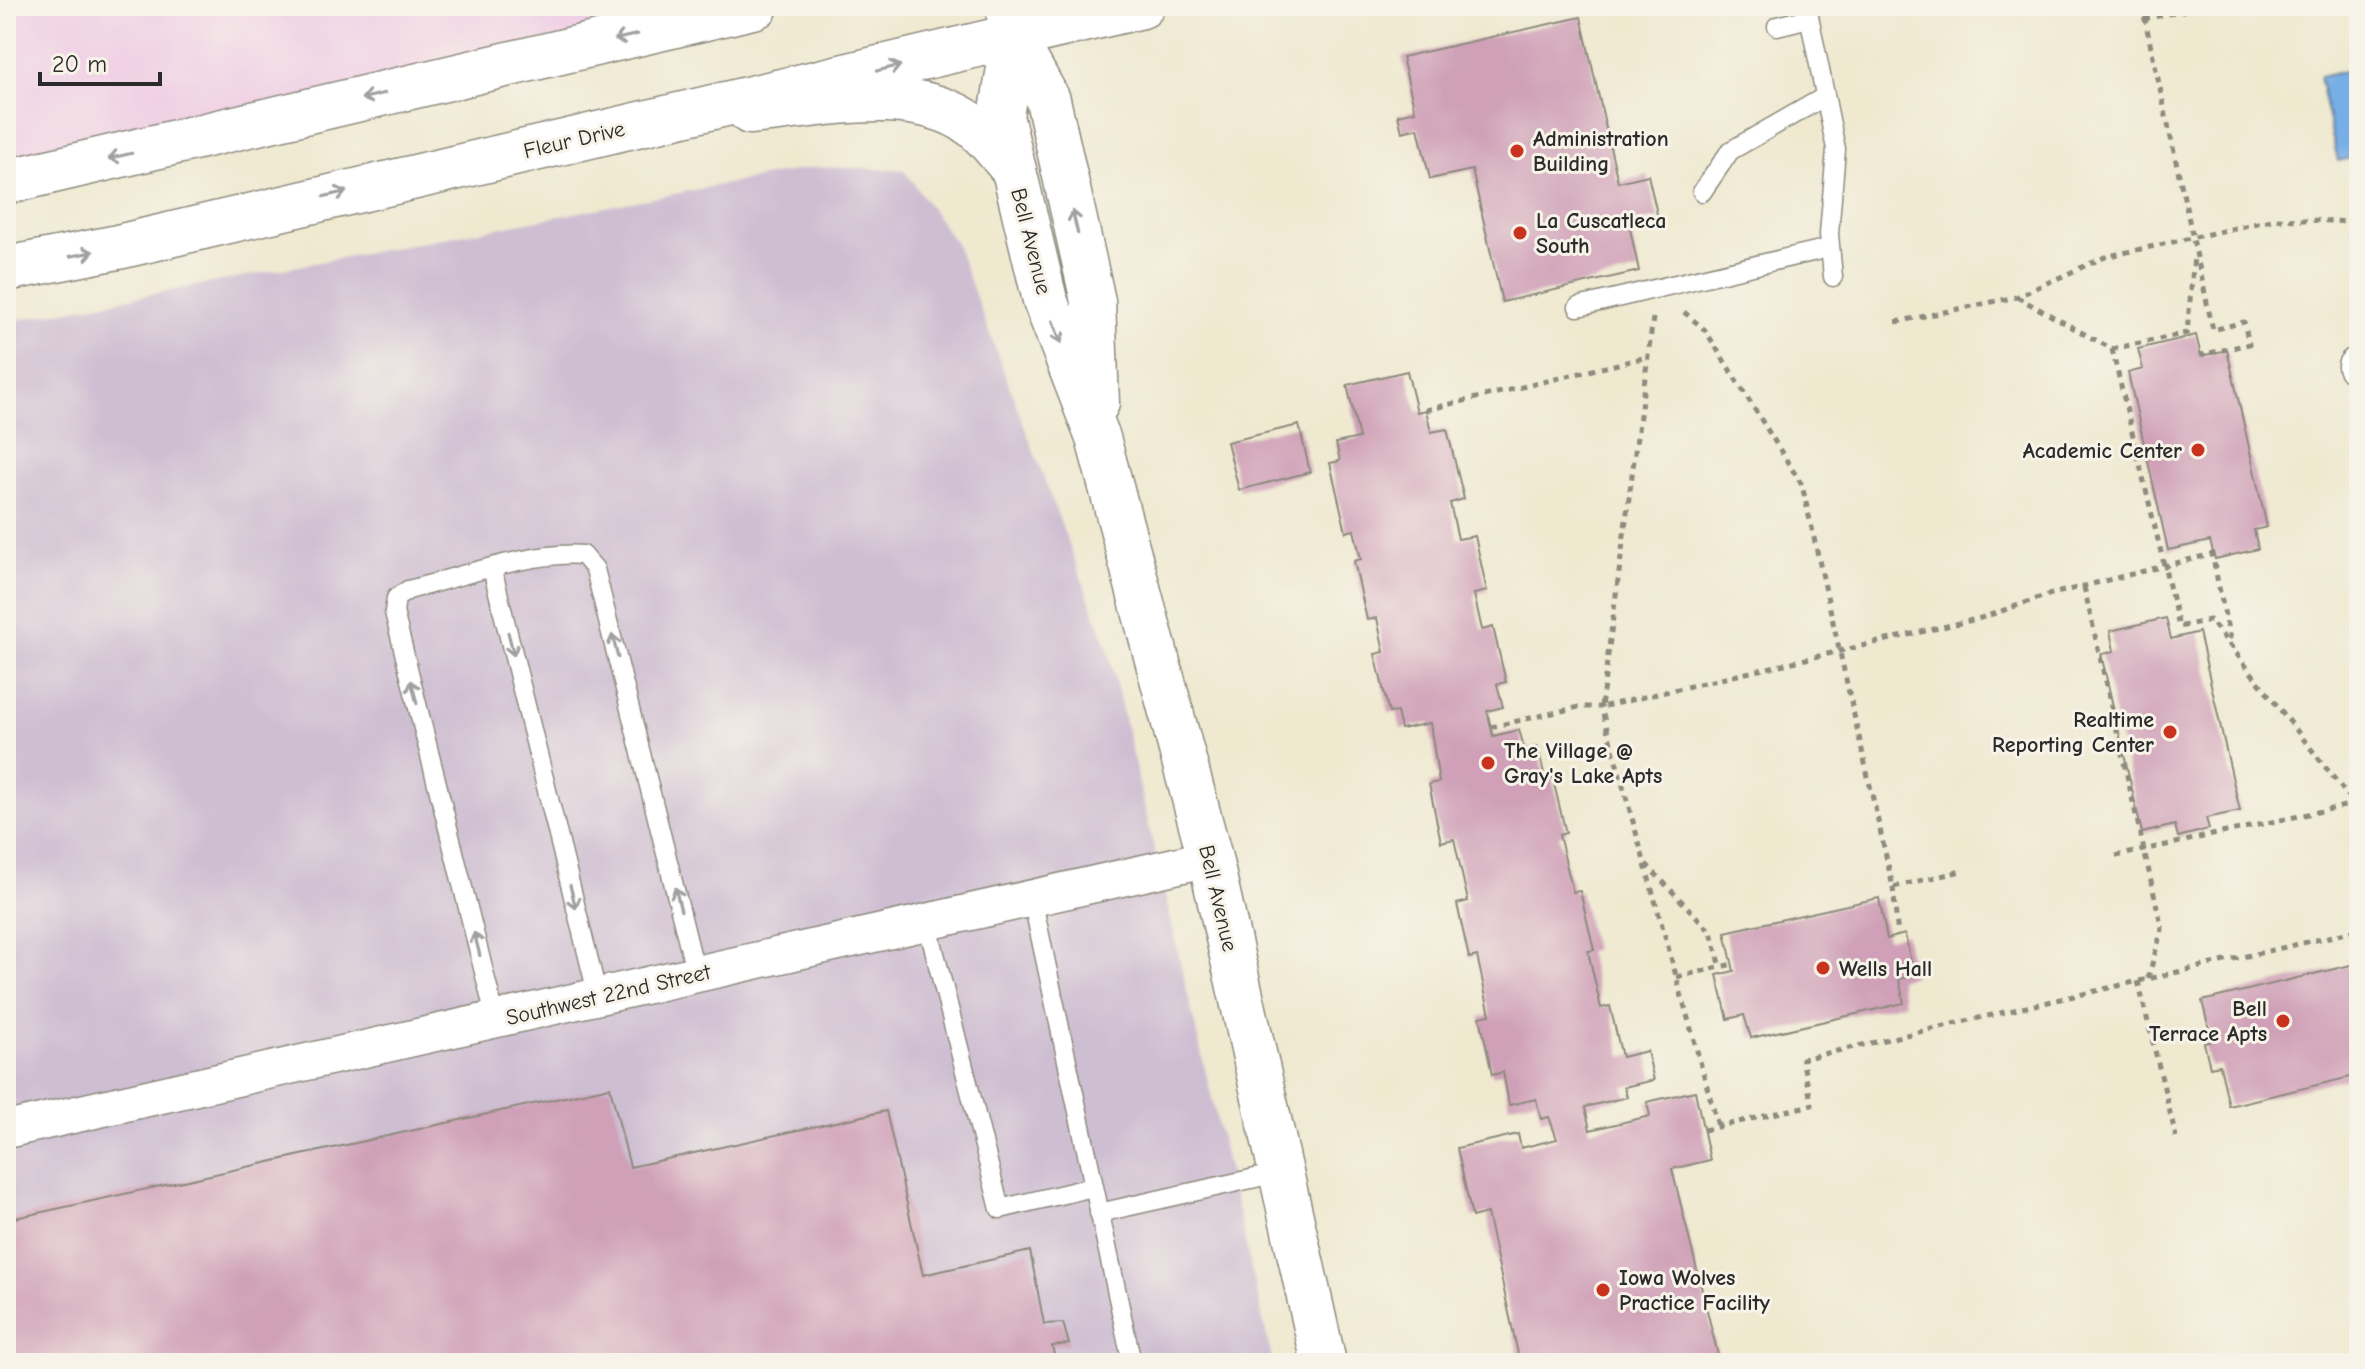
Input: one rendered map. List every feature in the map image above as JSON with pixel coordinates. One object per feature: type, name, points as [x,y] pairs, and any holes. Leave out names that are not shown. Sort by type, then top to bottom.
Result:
[{"type":"main road","points":[[6,182],[756,6]]},
{"type":"main road","name":"Fleur Drive","points":[[6,269],[118,247],[664,119],[1011,22],[1142,6]]},
{"type":"main road","name":"Bell Avenue","points":[[1011,22],[1001,116],[1045,300],[1098,438],[1210,858],[1324,1363]]},
{"type":"main road","name":"Bell Avenue","points":[[1011,22],[1048,100],[1093,301],[1098,438]]},
{"type":"main road","points":[[664,119],[904,99],[936,105],[973,126],[1014,170]]},
{"type":"street","name":"Southwest 22nd Street","points":[[6,1130],[1210,858]]},
{"type":"lane","points":[[1777,26],[1808,12],[1836,149],[1829,248],[1833,277]]},
{"type":"lane","points":[[1702,192],[1730,151],[1824,97]]},
{"type":"lane","points":[[1578,307],[1829,248]]},
{"type":"lane","points":[[496,1020],[394,612],[396,598],[408,590],[492,568],[568,553],[583,555],[595,569],[696,974]]},
{"type":"lane","points":[[492,568],[598,997]]},
{"type":"lane","points":[[1032,898],[1132,1363]]},
{"type":"lane","points":[[927,922],[1000,1209],[1093,1187]]},
{"type":"lane","points":[[1099,1213],[1282,1172]]},
{"type":"path","points":[[2142,6],[2213,330],[2244,322],[2249,344],[2201,355]]},
{"type":"path","points":[[2144,19],[2206,6]]},
{"type":"path","points":[[1896,322],[2016,297],[2105,257],[2276,219],[2359,222]]},
{"type":"path","points":[[2016,297],[2112,349],[2187,333],[2195,248]]},
{"type":"path","points":[[1657,289],[1601,707],[1718,1126]]},
{"type":"path","points":[[1657,289],[1705,330],[1802,485],[1893,887],[1898,936]]},
{"type":"path","points":[[2112,349],[2179,627],[2210,620],[2359,810]]},
{"type":"path","points":[[1426,410],[1647,357]]},
{"type":"path","points":[[1491,727],[1579,707],[1601,707],[1981,618],[2048,595],[2212,554],[2232,649]]},
{"type":"path","points":[[2084,587],[2162,929],[2148,979]]},
{"type":"path","points":[[2116,856],[2354,804]]},
{"type":"path","points":[[1645,863],[1711,932],[1721,967]]},
{"type":"path","points":[[1893,887],[1962,871]]},
{"type":"path","points":[[1704,1130],[1812,1105],[1802,1059],[2359,930]]},
{"type":"path","points":[[1677,977],[1733,964]]},
{"type":"path","points":[[2138,981],[2176,1137]]},
{"type":"shaded area","points":[[6,6],[756,6],[6,182]]},
{"type":"shaded area","points":[[815,167],[904,170],[956,244],[1108,649],[1273,1363],[6,1363],[6,322]]},
{"type":"water","points":[[2356,69],[2359,156],[2338,161],[2319,77]]},
{"type":"building","name":"Administration Building","points":[[1581,17],[1618,182],[1648,175],[1658,218],[1629,224],[1639,271],[1502,302],[1472,170],[1430,179],[1418,128],[1402,132],[1398,115],[1415,111],[1402,57]]},
{"type":"building","name":"Academic Center","points":[[2196,335],[2201,356],[2227,350],[2267,527],[2254,530],[2258,549],[2215,559],[2210,541],[2168,550],[2128,373],[2143,369],[2138,349]]},
{"type":"building","name":"The Village @ Gray's Lake Apts","points":[[1407,371],[1417,412],[1426,410],[1431,432],[1447,429],[1464,499],[1450,503],[1458,539],[1475,536],[1487,591],[1474,594],[1482,630],[1493,627],[1506,682],[1497,684],[1503,707],[1487,711],[1493,736],[1519,730],[1525,750],[1538,747],[1545,778],[1552,776],[1566,833],[1559,835],[1573,892],[1580,891],[1594,950],[1588,951],[1601,1008],[1610,1006],[1622,1057],[1647,1051],[1654,1080],[1624,1087],[1627,1097],[1585,1107],[1590,1130],[1650,1116],[1647,1102],[1695,1091],[1710,1160],[1672,1169],[1720,1363],[1520,1363],[1487,1213],[1472,1217],[1457,1148],[1518,1134],[1521,1148],[1557,1139],[1549,1117],[1541,1119],[1536,1099],[1509,1105],[1503,1072],[1492,1075],[1480,1017],[1490,1015],[1477,956],[1469,958],[1457,904],[1468,901],[1454,839],[1441,842],[1429,784],[1439,782],[1430,723],[1401,729],[1397,712],[1389,713],[1375,654],[1384,652],[1377,618],[1367,620],[1354,561],[1361,559],[1354,530],[1346,532],[1330,463],[1340,461],[1336,443],[1359,438],[1347,385]]},
{"type":"building","points":[[1299,425],[1310,472],[1239,490],[1227,442]]},
{"type":"building","name":"Realtime Reporting Center","points":[[2166,618],[2171,639],[2199,632],[2240,811],[2206,818],[2209,829],[2178,837],[2175,825],[2142,833],[2101,654],[2114,651],[2110,631]]},
{"type":"building","name":"Wells Hall","points":[[1879,898],[1887,939],[1905,934],[1914,976],[1899,979],[1904,1003],[1751,1038],[1744,1015],[1728,1019],[1717,975],[1734,971],[1725,932]]},
{"type":"building","name":"Bell Terrace Apts","points":[[2359,963],[2359,1075],[2229,1106],[2220,1065],[2210,1067],[2204,1043],[2212,1041],[2202,1001]]},
{"type":"building","points":[[610,1087],[630,1167],[886,1111],[923,1275],[1030,1251],[1044,1324],[1063,1323],[1069,1344],[1052,1346],[1056,1363],[6,1363],[6,1220]]},
{"type":"place","name":"Administration Building","points":[[1517,151]]},
{"type":"place","name":"La Cuscatleca South","points":[[1520,233]]},
{"type":"place","name":"Academic Center","points":[[2198,450]]},
{"type":"place","name":"Realtime Reporting Center","points":[[2170,732]]},
{"type":"place","name":"The Village @ Gray's Lake Apts","points":[[1488,763]]},
{"type":"place","name":"Wells Hall","points":[[1823,968]]},
{"type":"place","name":"Bell Terrace Apts","points":[[2283,1021]]},
{"type":"place","name":"Iowa Wolves Practice Facility","points":[[1603,1290]]}]
